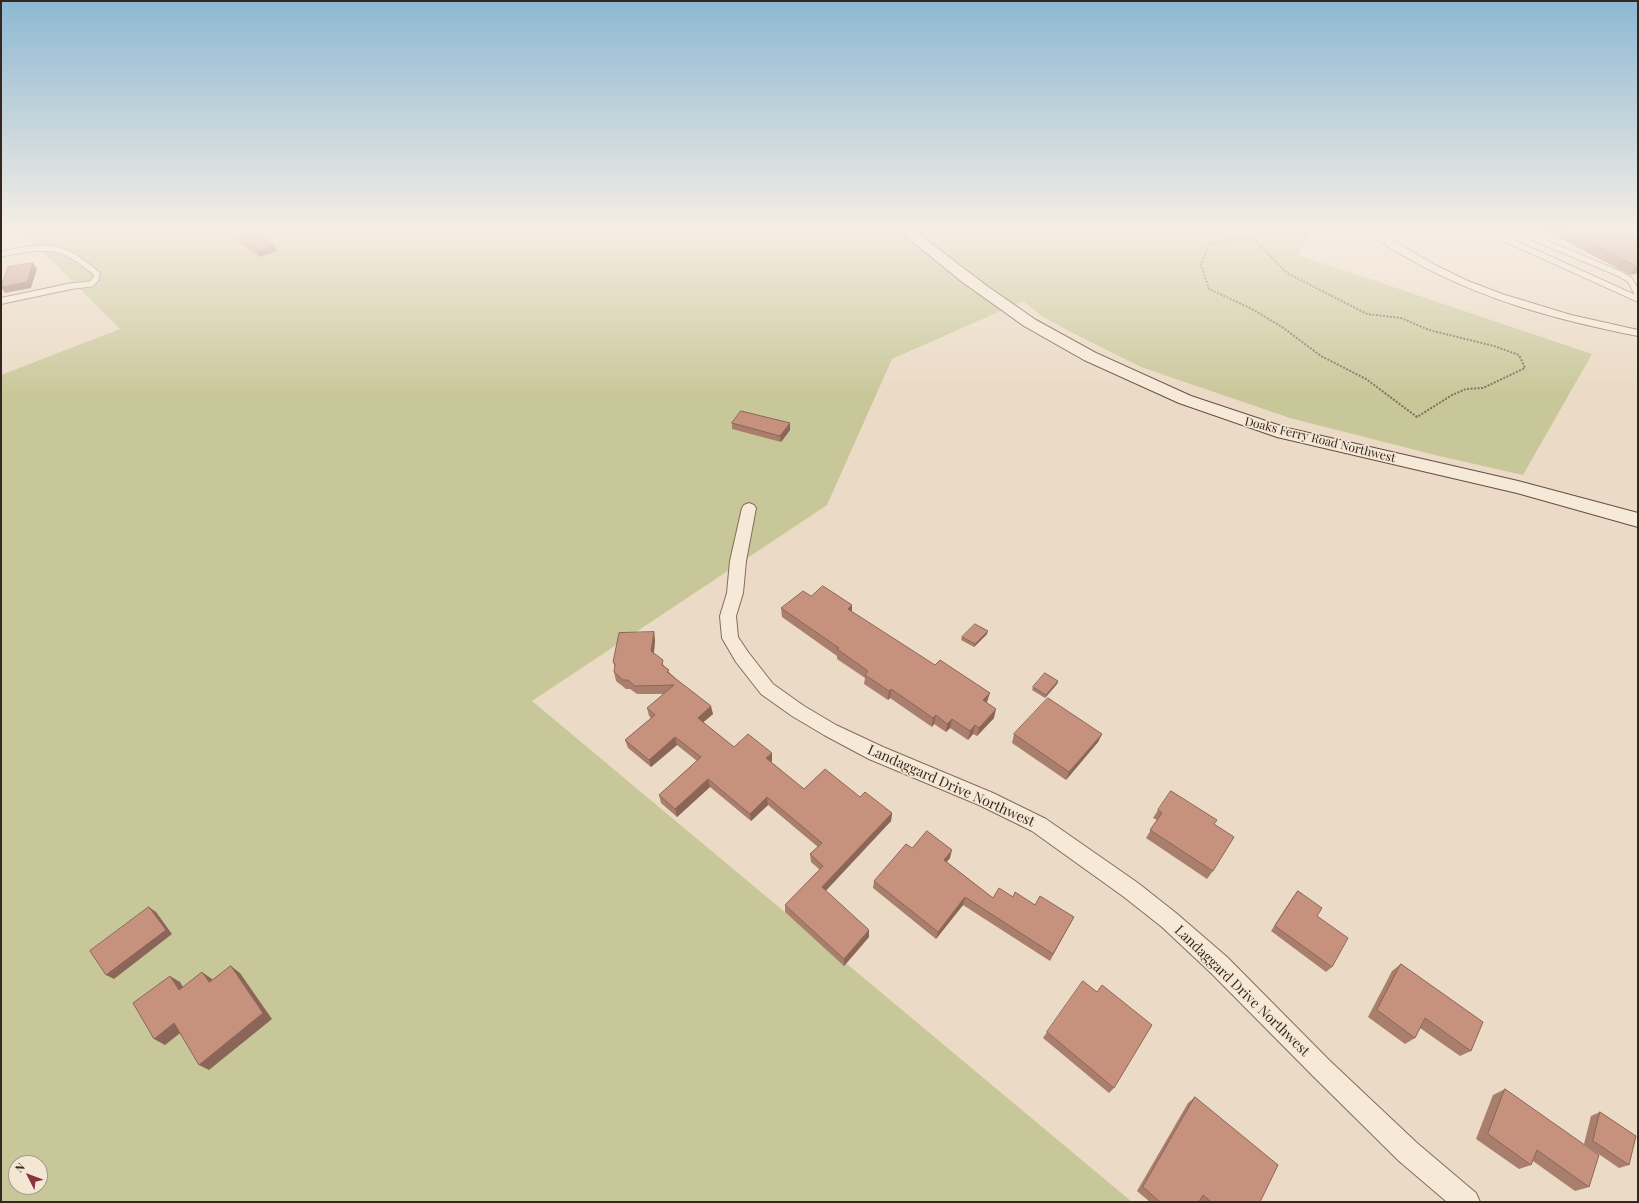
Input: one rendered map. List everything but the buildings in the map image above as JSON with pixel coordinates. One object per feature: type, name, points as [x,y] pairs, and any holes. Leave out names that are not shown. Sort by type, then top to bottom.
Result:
[{"type":"main road","name":"Doaks Ferry Road Northwest","points":[[977,285],[1030,323],[1115,369],[1163,391],[1249,423],[1283,433],[1518,487],[1638,520]]},
{"type":"street","points":[[1473,285],[1545,311],[1638,333]]},
{"type":"street","points":[[1,301],[72,286]]},
{"type":"street","name":"Landaggard Drive Northwest","points":[[749,508],[738,561],[735,593],[728,616],[730,638],[742,657],[767,689],[798,711],[836,734],[876,753],[986,799],[1039,825],[1131,890],[1169,920],[1219,965],[1321,1068],[1408,1152],[1467,1202]]},
{"type":"lane","points":[[72,286],[88,285]]},
{"type":"lane","points":[[1607,285],[1638,299]]},
{"type":"lane","points":[[1633,285],[1638,295]]},
{"type":"path","points":[[1208,285],[1209,289],[1250,308],[1282,327],[1321,356],[1366,379],[1417,417],[1452,395],[1466,390],[1483,388],[1525,368],[1519,355],[1494,346],[1430,330],[1401,318],[1367,314],[1311,285]]},
{"type":"green space","points":[[76,285],[1388,285],[1592,354],[1523,475],[1435,455],[1290,418],[1141,367],[1067,330],[1042,316],[1023,301],[892,359],[827,505],[532,701],[1132,1202],[1,1202],[1,375],[120,329]]}]
